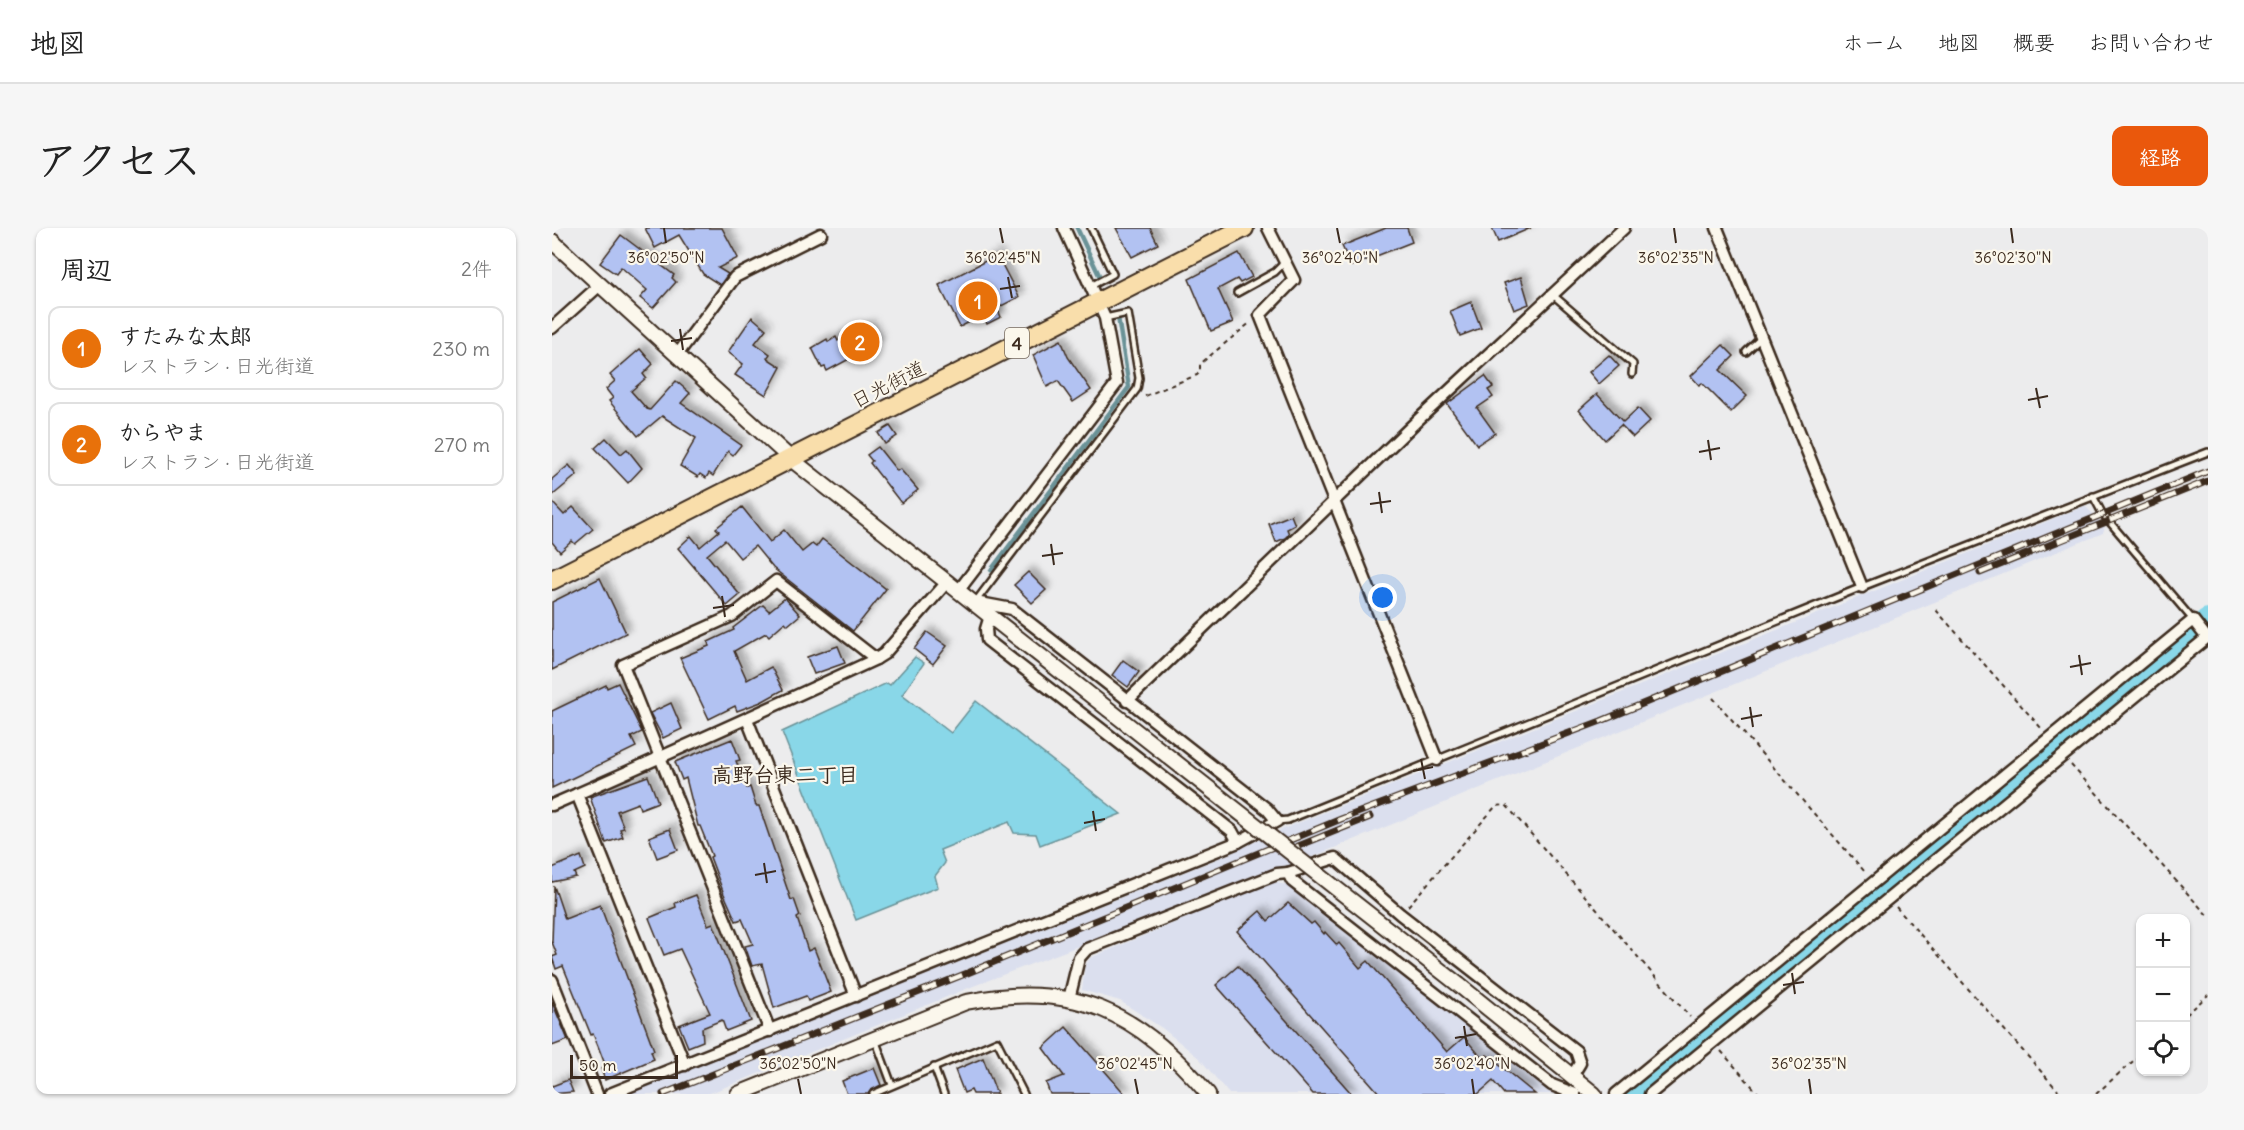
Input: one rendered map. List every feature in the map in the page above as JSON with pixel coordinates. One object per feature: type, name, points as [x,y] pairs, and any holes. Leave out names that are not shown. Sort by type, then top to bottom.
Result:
[{"type":"highway","name":"日光街道","points":[[552,580],[1244,228]]},
{"type":"street","points":[[552,805],[876,659],[884,654],[954,586],[1117,382],[1098,302],[1065,228]]},
{"type":"street","points":[[1268,228],[1294,280],[1260,315],[1437,760]]},
{"type":"street","points":[[1717,228],[1862,587]]},
{"type":"street","points":[[1127,701],[1334,504],[1419,419],[1621,229]]},
{"type":"street","points":[[677,355],[735,277],[821,234]]},
{"type":"street","points":[[552,241],[791,459],[1459,985],[1572,1076],[1589,1093]]},
{"type":"street","points":[[552,328],[600,285]]},
{"type":"street","points":[[770,1031],[623,665],[732,616],[776,581],[876,659]]},
{"type":"street","points":[[610,1094],[1238,842],[1277,821],[1267,809],[1012,609],[975,602]]},
{"type":"street","points":[[990,616],[986,629],[987,640],[1232,831],[1238,842]]},
{"type":"street","points":[[1616,1094],[2195,622],[2206,636],[2064,757],[1650,1094]]},
{"type":"street","points":[[747,719],[856,996]]},
{"type":"street","points":[[577,794],[685,1065]]},
{"type":"street","points":[[1069,999],[1079,958],[1087,949],[1277,874],[1288,873],[1335,858],[1400,914],[1576,1051],[1580,1063],[1572,1076]]},
{"type":"street","points":[[1288,873],[1292,880],[1552,1085],[1575,1094]]},
{"type":"street","points":[[552,980],[597,1094]]},
{"type":"street","points":[[738,1094],[966,1002],[1023,994],[1069,999],[1108,1012],[1147,1032],[1183,1065],[1208,1094]]},
{"type":"lane","points":[[975,602],[1130,400],[1139,378],[1128,313],[1098,302],[1113,274],[1091,228]]},
{"type":"lane","points":[[1237,293],[1275,272],[1285,262]]},
{"type":"lane","points":[[1552,295],[1633,364],[1632,374]]},
{"type":"lane","points":[[1746,352],[1761,338]]},
{"type":"lane","points":[[1277,821],[1288,820],[1862,587],[2208,452]]},
{"type":"lane","points":[[2093,496],[2102,513],[2195,622]]},
{"type":"lane","points":[[875,1038],[892,1085]]},
{"type":"lane","points":[[873,1094],[997,1041],[1024,1094]]},
{"type":"lane","points":[[934,1067],[944,1094]]},
{"type":"path","points":[[1130,400],[1197,375],[1200,372],[1200,364],[1260,315]]},
{"type":"path","points":[[1936,610],[2050,738]]},
{"type":"path","points":[[1713,698],[1874,882]]},
{"type":"path","points":[[2064,757],[2208,916]]},
{"type":"path","points":[[1400,914],[1496,806],[1506,805],[1698,1027]]},
{"type":"path","points":[[1889,900],[2061,1094]]},
{"type":"path","points":[[2190,1011],[2208,995]]},
{"type":"path","points":[[1714,1042],[1759,1094]]},
{"type":"path","points":[[2096,1094],[2136,1059]]},
{"type":"shaded area","points":[[2085,506],[2105,526],[2103,533],[1317,855],[976,985],[708,1094],[628,1094],[1227,855],[1283,829]]},
{"type":"shaded area","points":[[1273,882],[1286,885],[1554,1094],[1229,1094],[1200,1059],[1162,1028],[1120,1001],[1082,990],[1085,966],[1090,958]]},
{"type":"water","points":[[915,657],[924,663],[902,695],[951,733],[976,701],[1121,814],[1040,845],[1036,834],[1014,833],[1009,822],[940,850],[945,863],[935,876],[938,887],[856,920],[782,732],[887,683],[890,685]]},
{"type":"building","points":[[645,228],[722,228],[738,258],[718,268],[728,274],[720,285],[703,274],[679,235],[655,248]]},
{"type":"building","points":[[1116,228],[1150,228],[1158,244],[1132,257]]},
{"type":"building","points":[[1386,228],[1407,228],[1412,242],[1351,266],[1342,246]]},
{"type":"building","points":[[1492,228],[1531,228],[1498,242]]},
{"type":"building","points":[[621,235],[674,275],[672,278],[676,282],[653,308],[640,298],[647,290],[621,267],[616,274],[600,263]]},
{"type":"building","points":[[1239,253],[1252,277],[1240,283],[1237,279],[1218,289],[1233,322],[1211,331],[1189,279]]},
{"type":"building","points":[[997,255],[1019,297],[997,308],[1001,317],[987,324],[983,315],[960,327],[939,285]]},
{"type":"building","points":[[1521,277],[1529,304],[1514,310],[1504,283]]},
{"type":"building","points":[[1471,302],[1481,328],[1460,336],[1450,311]]},
{"type":"building","points":[[752,317],[766,329],[755,343],[770,354],[767,358],[781,367],[766,395],[735,375],[743,364],[728,352]]},
{"type":"building","points":[[869,325],[879,343],[827,371],[825,367],[822,368],[812,348],[827,339],[828,342],[836,337],[838,341]]},
{"type":"building","points":[[1061,340],[1068,357],[1091,390],[1073,402],[1058,381],[1047,387],[1033,355]]},
{"type":"building","points":[[1723,345],[1734,356],[1720,370],[1747,396],[1731,412],[1702,383],[1699,385],[1691,376]]},
{"type":"building","points":[[640,349],[653,364],[643,374],[646,378],[631,391],[647,409],[650,410],[676,381],[690,393],[681,403],[741,445],[733,455],[728,451],[713,476],[709,473],[706,478],[700,474],[698,477],[680,466],[696,438],[662,416],[638,436],[609,401],[613,398],[606,389],[615,381],[610,375]]},
{"type":"building","points":[[1609,355],[1619,366],[1599,384],[1589,372]]},
{"type":"building","points":[[1485,376],[1493,387],[1488,390],[1493,397],[1477,408],[1495,433],[1477,445],[1447,404]]},
{"type":"building","points":[[1597,394],[1623,422],[1638,408],[1650,421],[1633,437],[1621,425],[1605,440],[1579,410]]},
{"type":"building","points":[[890,426],[897,436],[885,444],[878,433]]},
{"type":"building","points":[[606,438],[621,454],[627,449],[642,468],[628,483],[595,448]]},
{"type":"building","points":[[878,447],[897,471],[900,469],[918,490],[901,503],[870,463],[872,461],[867,455]]},
{"type":"building","points":[[569,465],[577,475],[552,496],[552,479]]},
{"type":"building","points":[[552,502],[564,515],[573,507],[593,529],[575,544],[572,541],[560,552],[552,542]]},
{"type":"building","points":[[742,507],[770,542],[784,530],[802,552],[812,544],[816,547],[822,539],[886,589],[853,631],[773,568],[755,546],[740,558],[725,540],[707,555],[740,595],[727,606],[678,548],[691,536],[700,547],[719,531],[716,528]]},
{"type":"building","points":[[1291,515],[1295,525],[1287,529],[1289,534],[1285,538],[1276,542],[1269,524]]},
{"type":"building","points":[[1028,572],[1046,590],[1032,603],[1014,585]]},
{"type":"building","points":[[600,578],[626,633],[552,670],[552,602]]},
{"type":"building","points":[[785,598],[800,615],[788,625],[785,622],[769,636],[766,633],[734,651],[747,680],[771,667],[783,690],[761,702],[737,711],[735,706],[709,719],[680,658],[709,646],[708,642],[734,630],[733,628],[763,605],[769,611]]},
{"type":"building","points":[[927,632],[947,646],[933,664],[914,649]]},
{"type":"building","points":[[838,646],[845,663],[814,674],[807,657]]},
{"type":"building","points":[[1123,660],[1139,672],[1128,687],[1112,675]]},
{"type":"building","points":[[618,683],[642,732],[631,737],[636,747],[552,788],[552,711],[606,685],[607,688]]},
{"type":"building","points":[[671,703],[682,729],[663,738],[650,713]]},
{"type":"building","points":[[732,739],[740,760],[736,761],[747,788],[750,787],[756,806],[759,806],[791,900],[794,899],[800,916],[797,918],[808,951],[814,948],[831,992],[808,1001],[806,996],[774,1008],[762,964],[752,966],[745,946],[753,944],[742,919],[736,921],[724,894],[710,857],[712,856],[700,826],[698,826],[686,778],[682,780],[675,762]]},
{"type":"building","points":[[648,776],[658,802],[640,809],[638,803],[617,811],[624,828],[620,829],[623,837],[606,843],[590,797]]},
{"type":"building","points":[[670,829],[678,850],[657,858],[649,837]]},
{"type":"building","points":[[581,856],[585,868],[574,873],[576,877],[552,882],[552,868]]},
{"type":"building","points":[[554,886],[565,919],[600,905],[654,1050],[651,1051],[654,1059],[605,1080],[601,1069],[606,1067],[593,1034],[591,1035],[563,966],[556,969],[552,957],[557,955],[552,942]]},
{"type":"building","points":[[696,895],[708,925],[713,923],[751,1021],[726,1031],[722,1020],[702,1028],[703,1041],[688,1047],[679,1025],[710,1013],[680,949],[664,955],[649,918],[676,907],[675,903]]},
{"type":"building","points":[[1288,903],[1311,924],[1314,922],[1337,945],[1339,943],[1360,968],[1368,961],[1447,1052],[1464,1037],[1483,1059],[1487,1055],[1535,1094],[1504,1094],[1493,1081],[1478,1094],[1380,1094],[1237,931],[1260,911],[1268,921]]},
{"type":"building","points":[[1238,966],[1352,1094],[1313,1094],[1216,985]]},
{"type":"building","points":[[552,1002],[568,1040],[552,1046]]},
{"type":"building","points":[[1066,1027],[1125,1094],[1050,1094],[1046,1083],[1064,1076],[1043,1048]]},
{"type":"building","points":[[983,1058],[997,1094],[973,1094],[971,1090],[964,1093],[955,1070]]},
{"type":"building","points":[[874,1068],[881,1085],[868,1094],[847,1094],[842,1081]]},
{"type":"building","points":[[568,1080],[573,1092],[552,1094],[552,1086]]},
{"type":"waterway","points":[[1077,228],[1099,275]]},
{"type":"waterway","points":[[991,570],[1129,387],[1118,317]]},
{"type":"waterway","points":[[1635,1092],[2208,621]]},
{"type":"railway","points":[[663,1094],[970,972],[1341,819],[1601,721],[2208,471]]},
{"type":"railway","points":[[1980,573],[2208,481]]},
{"type":"railway","points":[[1286,851],[1370,817]]},
{"type":"place","name":"すたみな太郎","points":[[978,301]]},
{"type":"place","name":"からやま","points":[[860,342]]},
{"type":"district","name":"高野台東二丁目","points":[[785,774]]}]
